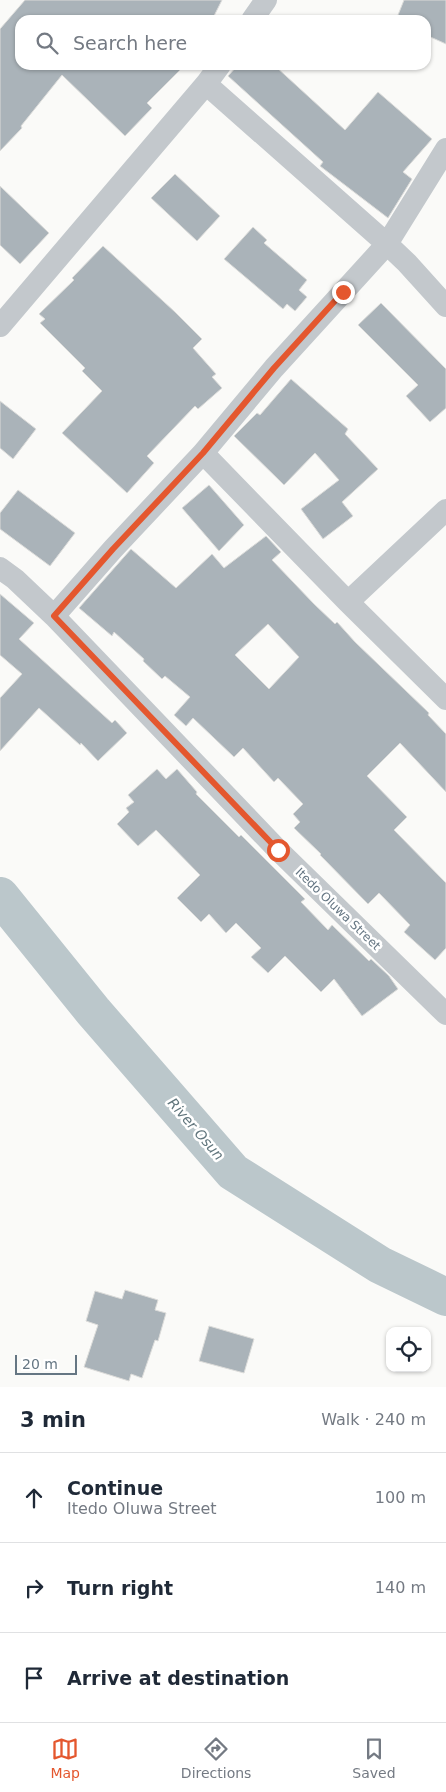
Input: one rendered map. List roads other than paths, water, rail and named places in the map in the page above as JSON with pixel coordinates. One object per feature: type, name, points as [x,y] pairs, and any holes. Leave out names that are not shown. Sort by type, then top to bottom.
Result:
[{"type":"street","points":[[256,15],[266,0]]},
{"type":"street","points":[[0,326],[216,70]]},
{"type":"street","points":[[206,84],[387,244],[446,306]]},
{"type":"street","points":[[54,616],[113,549],[203,453],[274,368],[387,244],[446,149]]},
{"type":"street","points":[[203,453],[348,602],[446,698]]},
{"type":"street","points":[[348,602],[446,510]]},
{"type":"street","name":"Itedo Oluwa Street","points":[[0,568],[54,616],[278,850],[446,1014]]},
{"type":"waterway","name":"River Osun","points":[[0,896],[93,1011],[233,1172],[380,1265],[446,1297]]}]
